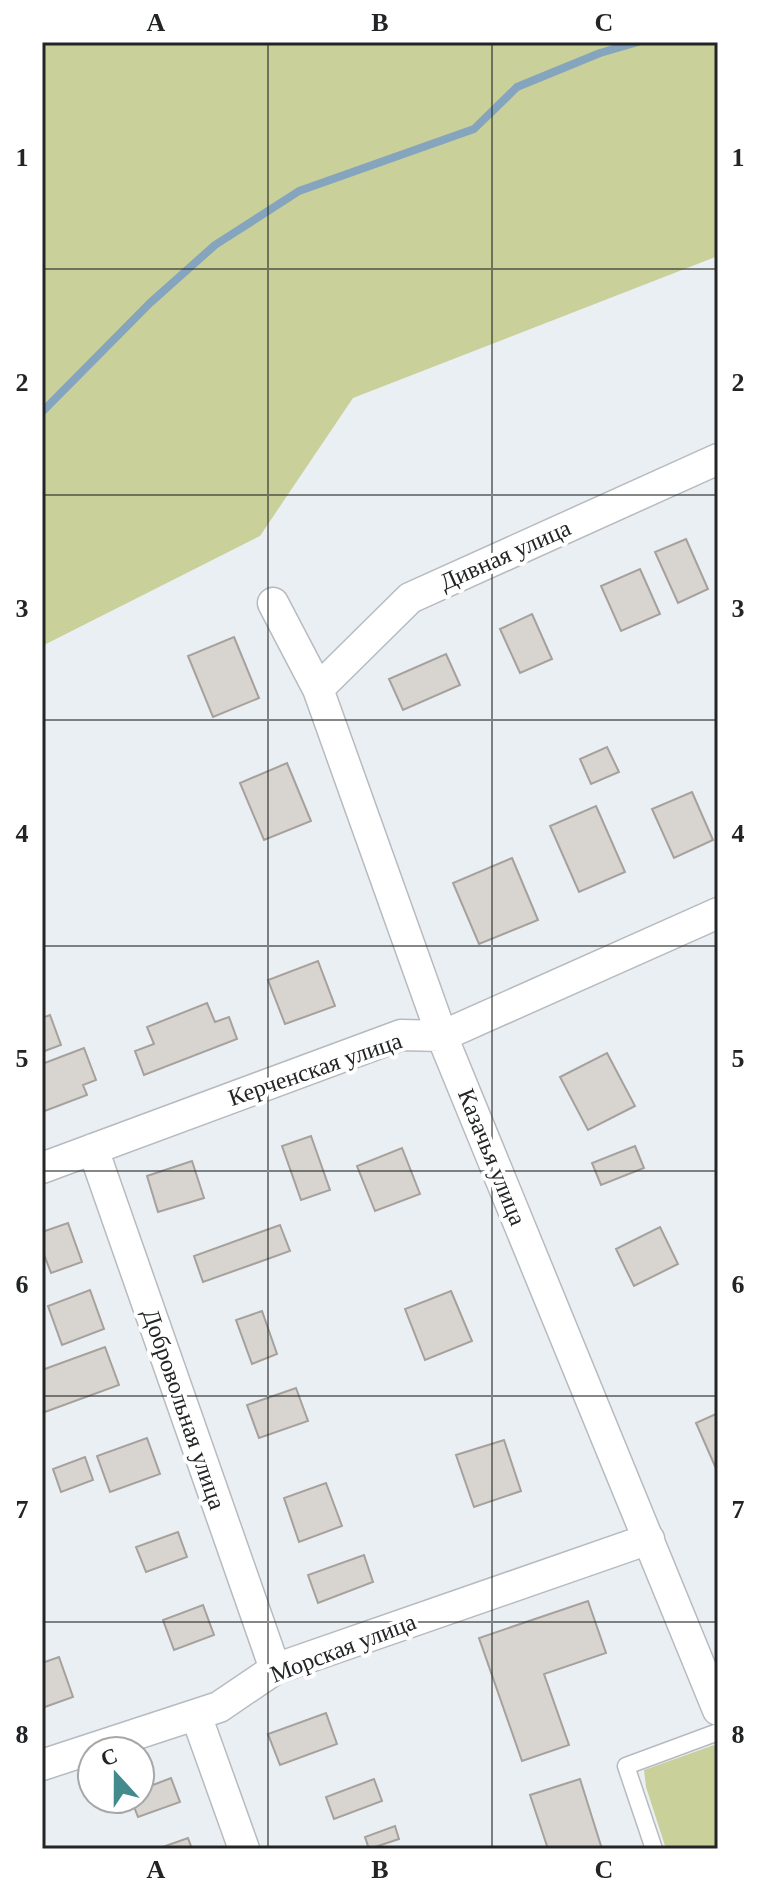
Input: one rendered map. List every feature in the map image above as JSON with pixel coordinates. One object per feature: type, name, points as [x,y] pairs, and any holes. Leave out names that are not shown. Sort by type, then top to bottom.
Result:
[{"type":"street","name":"Дивная улица","points":[[318,689],[410,598],[718,459]]},
{"type":"street","name":"Казачья улица","points":[[273,603],[318,689],[442,1036],[718,1710]]},
{"type":"street","name":"Керченская улица","points":[[42,1168],[401,1035],[442,1036],[718,913]]},
{"type":"street","name":"Добровольная улица","points":[[93,1149],[275,1669]]},
{"type":"street","name":"Морская улица","points":[[42,1765],[219,1707],[275,1669],[649,1539]]},
{"type":"street","points":[[196,1715],[244,1849]]},
{"type":"lane","points":[[654,1849],[626,1766],[718,1732]]},
{"type":"green space","points":[[42,42],[718,42],[718,256],[353,398],[260,536],[42,646]]},
{"type":"green space","points":[[714,1745],[718,1749],[718,1849],[666,1849],[646,1787],[644,1770]]},
{"type":"building","points":[[686,539],[708,589],[678,603],[655,552]]},
{"type":"building","points":[[640,569],[660,614],[621,631],[601,586]]},
{"type":"building","points":[[532,614],[552,659],[520,673],[500,629]]},
{"type":"building","points":[[234,637],[259,698],[213,717],[188,656]]},
{"type":"building","points":[[446,654],[460,685],[403,710],[389,679]]},
{"type":"building","points":[[607,747],[619,772],[591,784],[580,759]]},
{"type":"building","points":[[287,763],[311,821],[264,840],[240,783]]},
{"type":"building","points":[[692,792],[713,840],[674,858],[652,809]]},
{"type":"building","points":[[596,806],[625,872],[579,892],[550,826]]},
{"type":"building","points":[[512,858],[538,920],[479,944],[453,883]]},
{"type":"building","points":[[318,961],[335,1006],[285,1024],[268,980]]},
{"type":"building","points":[[207,1003],[215,1022],[229,1017],[237,1039],[144,1075],[135,1051],[154,1044],[147,1027]]},
{"type":"building","points":[[50,1015],[61,1045],[42,1052],[42,1018]]},
{"type":"building","points":[[84,1048],[96,1080],[83,1085],[87,1095],[42,1112],[42,1064]]},
{"type":"building","points":[[607,1053],[635,1106],[588,1130],[560,1077]]},
{"type":"building","points":[[311,1136],[330,1190],[301,1200],[282,1146]]},
{"type":"building","points":[[635,1146],[644,1168],[601,1185],[592,1163]]},
{"type":"building","points":[[402,1148],[420,1194],[375,1211],[357,1166]]},
{"type":"building","points":[[192,1161],[204,1198],[158,1212],[147,1176]]},
{"type":"building","points":[[68,1223],[82,1262],[51,1273],[42,1249],[42,1232]]},
{"type":"building","points":[[280,1225],[290,1251],[203,1282],[194,1256]]},
{"type":"building","points":[[660,1227],[678,1264],[634,1286],[616,1249]]},
{"type":"building","points":[[90,1290],[104,1329],[62,1345],[48,1306]]},
{"type":"building","points":[[451,1291],[472,1341],[425,1360],[405,1309]]},
{"type":"building","points":[[262,1311],[277,1354],[252,1364],[236,1320]]},
{"type":"building","points":[[105,1347],[119,1385],[42,1413],[42,1370]]},
{"type":"building","points":[[296,1388],[308,1421],[259,1438],[247,1405]]},
{"type":"building","points":[[718,1413],[718,1473],[696,1423]]},
{"type":"building","points":[[147,1438],[160,1474],[110,1492],[97,1456]]},
{"type":"building","points":[[504,1440],[521,1491],[474,1507],[456,1455]]},
{"type":"building","points":[[85,1457],[93,1480],[61,1492],[53,1469]]},
{"type":"building","points":[[326,1483],[342,1526],[299,1542],[284,1498]]},
{"type":"building","points":[[178,1532],[187,1557],[146,1572],[136,1547]]},
{"type":"building","points":[[364,1555],[373,1582],[318,1603],[308,1575]]},
{"type":"building","points":[[588,1601],[606,1653],[544,1674],[569,1745],[522,1761],[479,1638]]},
{"type":"building","points":[[203,1605],[214,1635],[174,1650],[163,1620]]},
{"type":"building","points":[[59,1657],[73,1697],[42,1708],[42,1663]]},
{"type":"building","points":[[326,1713],[337,1744],[280,1765],[268,1734]]},
{"type":"building","points":[[171,1778],[180,1802],[156,1811],[156,1784]]},
{"type":"building","points":[[374,1779],[382,1801],[334,1819],[326,1797]]},
{"type":"building","points":[[580,1779],[602,1849],[548,1849],[530,1795]]},
{"type":"building","points":[[395,1826],[399,1839],[369,1849],[365,1837]]},
{"type":"building","points":[[188,1838],[192,1849],[157,1849]]},
{"type":"waterway","points":[[42,412],[150,303],[215,245],[299,191],[474,129],[517,87],[600,53],[638,42]]}]
